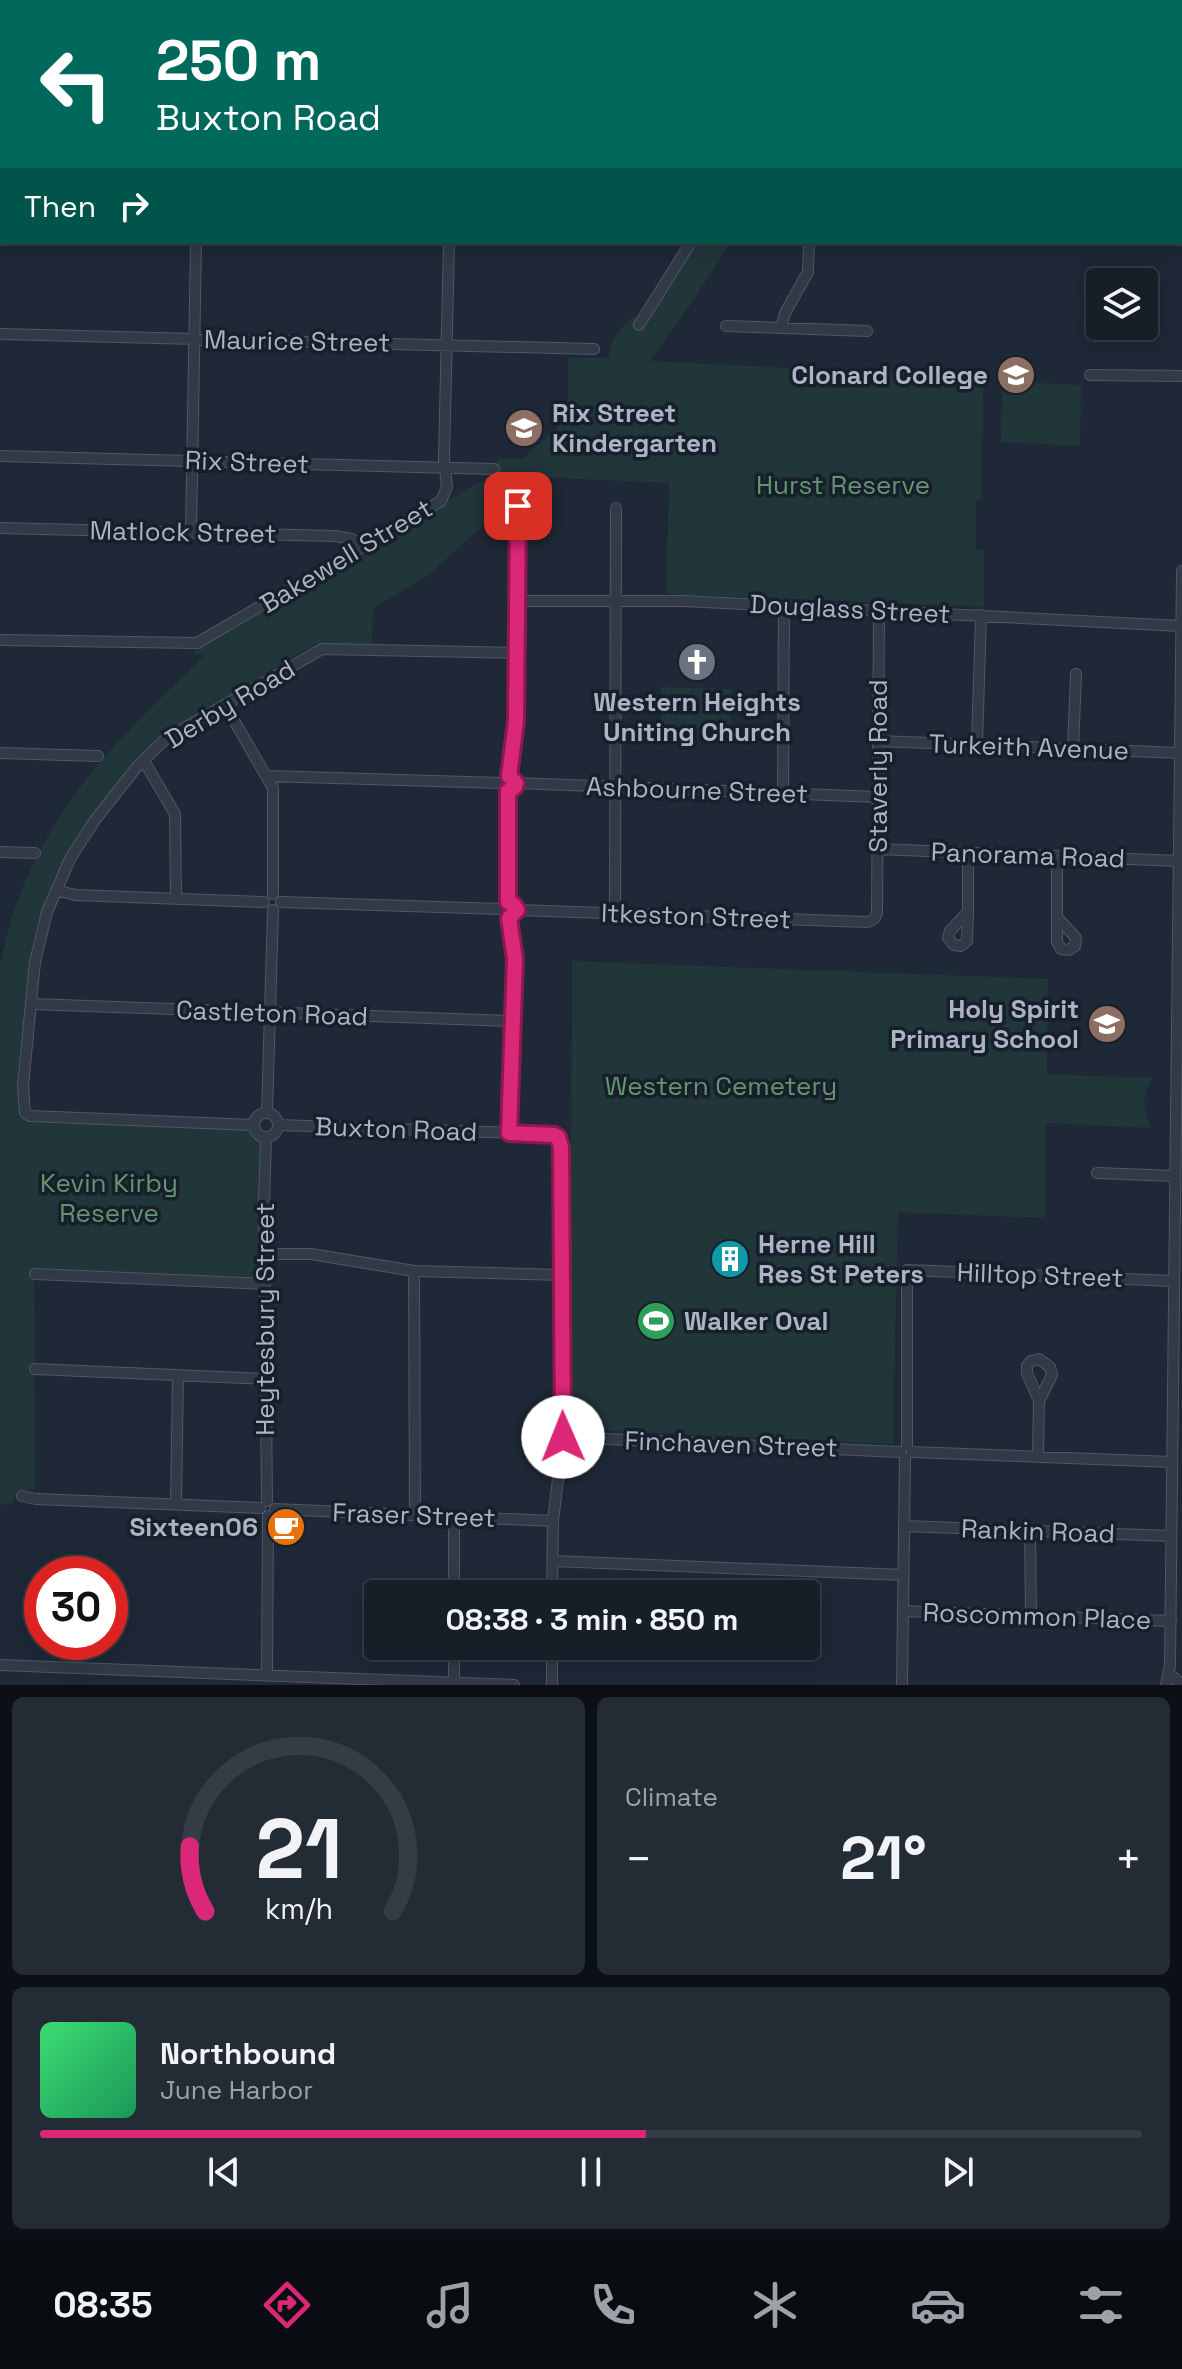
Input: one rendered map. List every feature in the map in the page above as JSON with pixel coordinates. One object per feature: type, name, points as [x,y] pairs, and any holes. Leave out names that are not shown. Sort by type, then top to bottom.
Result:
[{"type":"street","points":[[191,533],[196,244]]},
{"type":"street","name":"Bakewell Street","points":[[0,640],[195,644],[441,501],[447,487],[449,244]]},
{"type":"street","points":[[639,325],[690,244]]},
{"type":"street","points":[[781,328],[785,313],[808,272],[809,244]]},
{"type":"street","points":[[726,326],[867,331]]},
{"type":"street","name":"Maurice Street","points":[[0,334],[594,349]]},
{"type":"street","points":[[1090,375],[1182,376]]},
{"type":"street","name":"Rix Street","points":[[0,456],[494,469]]},
{"type":"street","points":[[615,914],[616,508]]},
{"type":"street","name":"Matlock Street","points":[[0,528],[334,536],[350,539],[362,547]]},
{"type":"street","points":[[509,1133],[515,959],[509,910],[508,783],[516,721],[518,528]]},
{"type":"street","points":[[1174,1683],[1170,1665],[1171,1536],[1177,1521],[1178,1293],[1174,1281],[1178,1216],[1175,1176],[1182,571]]},
{"type":"street","name":"Douglass Street","points":[[518,601],[784,605],[1182,626]]},
{"type":"street","points":[[783,794],[784,605]]},
{"type":"street","name":"Staverly Road","points":[[874,919],[877,913],[879,612]]},
{"type":"street","points":[[977,744],[981,615]]},
{"type":"street","name":"Derby Road","points":[[254,1125],[30,1116],[23,1109],[35,962],[41,927],[70,859],[95,820],[167,738],[325,648],[517,653]]},
{"type":"street","points":[[1073,749],[1076,674]]},
{"type":"street","points":[[225,705],[273,788],[267,1113]]},
{"type":"street","name":"Turkeith Avenue","points":[[878,741],[1180,753]]},
{"type":"street","points":[[0,753],[98,756]]},
{"type":"street","points":[[144,761],[175,814],[176,898]]},
{"type":"street","name":"Ashbourne Street","points":[[267,776],[878,797]]},
{"type":"street","name":"Panorama Road","points":[[877,849],[1057,856],[1180,868]]},
{"type":"street","points":[[0,852],[35,853]]},
{"type":"street","points":[[968,853],[968,912]]},
{"type":"street","points":[[1057,856],[1057,917]]},
{"type":"street","name":"Itkeston Street","points":[[56,890],[75,895],[868,922],[874,919]]},
{"type":"street","name":"Castleton Road","points":[[32,1004],[513,1021]]},
{"type":"street","points":[[267,1113],[273,1115],[278,1125],[276,1132],[266,1137],[256,1131],[254,1125],[256,1118],[267,1113]]},
{"type":"street","name":"Buxton Road","points":[[278,1125],[550,1134],[558,1137],[561,1275]]},
{"type":"street","name":"Heytesbury Street","points":[[266,1137],[267,1675]]},
{"type":"street","points":[[1097,1173],[1175,1176]]},
{"type":"street","points":[[265,1254],[311,1254],[414,1271],[561,1275],[563,1437],[553,1521],[552,1580]]},
{"type":"street","name":"Hilltop Street","points":[[906,1452],[907,1270],[1174,1281]]},
{"type":"street","points":[[414,1271],[415,1514]]},
{"type":"street","points":[[35,1274],[265,1284]]},
{"type":"street","points":[[35,1369],[266,1379]]},
{"type":"street","points":[[176,1504],[178,1375]]},
{"type":"street","points":[[1038,1456],[1039,1401]]},
{"type":"street","name":"Finchaven Street","points":[[563,1437],[906,1452],[1176,1458]]},
{"type":"street","points":[[902,1685],[906,1452]]},
{"type":"street","name":"Fraser Street","points":[[22,1496],[553,1521]]},
{"type":"street","points":[[454,1516],[454,1580]]},
{"type":"street","name":"Rankin Road","points":[[904,1526],[1171,1536]]},
{"type":"street","points":[[1030,1531],[1031,1616]]},
{"type":"street","points":[[553,1561],[904,1575]]},
{"type":"street","name":"Roscommon Place","points":[[903,1611],[1171,1621]]},
{"type":"street","points":[[454,1660],[454,1683]]},
{"type":"street","points":[[552,1660],[552,1685]]},
{"type":"street","points":[[0,1665],[141,1676],[267,1675],[281,1680],[514,1685]]},
{"type":"green space","points":[[696,244],[730,244],[650,361],[983,377],[982,499],[976,500],[976,550],[984,550],[984,607],[666,594],[669,483],[537,477],[427,576],[373,608],[372,644],[315,644],[164,735],[59,873],[37,924],[31,952],[19,1110],[25,1120],[250,1130],[261,1141],[261,1278],[34,1270],[35,1489],[17,1491],[13,1503],[0,1505],[0,963],[18,899],[54,826],[97,766],[205,655],[195,654],[195,649],[492,475],[498,459],[523,459],[568,417],[568,358],[608,358],[615,338],[627,322],[638,314],[634,326],[639,330],[645,327]]},
{"type":"green space","points":[[1002,381],[1081,385],[1080,446],[1001,442]]},
{"type":"green space","points":[[661,687],[732,689],[730,730],[661,727]]},
{"type":"green space","name":"Western Cemetery","points":[[572,961],[1048,979],[1047,1074],[1153,1078],[1145,1103],[1152,1128],[1046,1123],[1045,1218],[898,1212],[893,1444],[570,1429]]},
{"type":"place","name":"Clonard College","points":[[1016,375]]},
{"type":"place","name":"Rix Street Kindergarten","points":[[524,428]]},
{"type":"place","name":"Western Heights Uniting Church","points":[[697,662]]},
{"type":"place","name":"Holy Spirit Primary School","points":[[1107,1024]]},
{"type":"place","name":"Herne Hill Res St Peters","points":[[730,1259]]},
{"type":"place","name":"Walker Oval","points":[[656,1321]]},
{"type":"place","name":"Sixteen06","points":[[286,1527]]},
{"type":"route","points":[[518,506],[516,721],[509,776],[516,783],[508,791],[508,902],[517,910],[509,918],[515,959],[509,1133],[554,1135],[558,1137],[561,1147],[563,1437]]},
{"type":"park label","name":"Hurst Reserve","points":[[843,485]]},
{"type":"park label","name":"Kevin Kirby Reserve","points":[[109,1198]]}]
